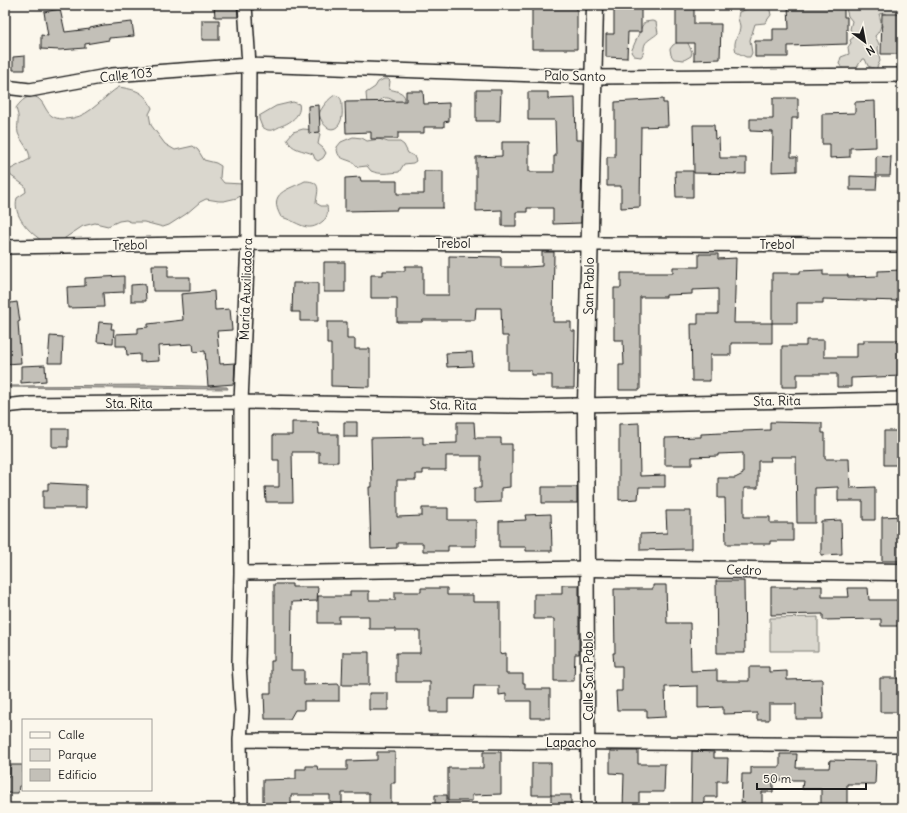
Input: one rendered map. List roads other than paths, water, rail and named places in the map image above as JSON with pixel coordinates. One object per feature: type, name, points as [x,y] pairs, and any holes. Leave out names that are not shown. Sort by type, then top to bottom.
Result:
[{"type":"street","name":"María Auxiliadora","points":[[241,808],[241,402],[248,243],[249,65],[245,5]]},
{"type":"street","name":"San Pablo","points":[[587,568],[586,404],[595,5]]},
{"type":"street","name":"Palo Santo","points":[[249,65],[594,77],[902,75]]},
{"type":"street","name":"Calle 103","points":[[5,87],[30,90],[112,75],[249,65]]},
{"type":"street","name":"Trebol","points":[[5,247],[248,243],[902,245]]},
{"type":"street","name":"Sta. Rita","points":[[5,406],[23,404],[241,402],[523,406],[902,398]]},
{"type":"street","points":[[241,573],[587,568]]},
{"type":"street","name":"Cedro","points":[[587,568],[902,572]]},
{"type":"street","name":"Calle San Pablo","points":[[587,568],[588,808]]},
{"type":"street","name":"Lapacho","points":[[240,740],[902,745]]}]
